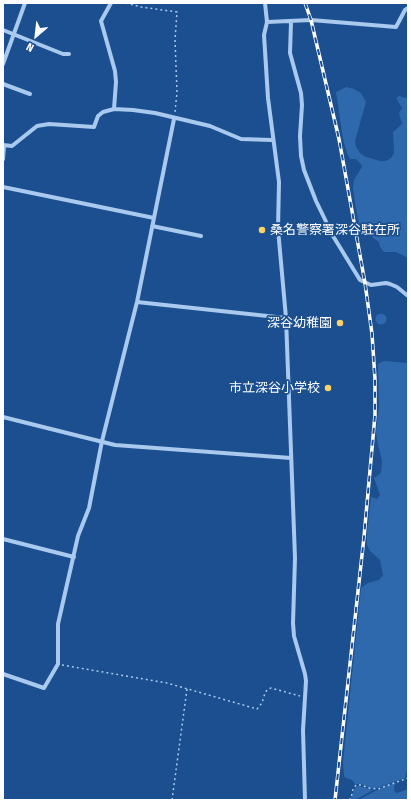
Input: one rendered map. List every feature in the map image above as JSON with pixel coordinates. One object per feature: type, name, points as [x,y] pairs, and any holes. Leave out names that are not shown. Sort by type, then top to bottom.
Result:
[{"type":"street","points":[[3,64],[25,3]]},
{"type":"street","points":[[111,3],[101,21],[115,70],[116,82],[114,109]]},
{"type":"street","points":[[265,3],[267,22],[264,34],[268,98],[272,140],[279,182],[278,228],[286,318],[295,558],[293,623],[294,636],[305,674],[305,800]]},
{"type":"street","points":[[267,22],[311,20],[396,27],[405,10],[408,8]]},
{"type":"street","points":[[290,22],[290,53],[301,93],[302,105],[300,136],[301,156],[304,170],[316,201],[333,236],[360,280],[370,285],[390,284],[397,287],[408,296]]},
{"type":"street","points":[[3,30],[63,54],[69,54]]},
{"type":"street","points":[[3,84],[30,94]]},
{"type":"street","points":[[3,159],[4,145],[12,146],[37,126],[49,124],[94,127],[98,116],[103,112],[114,109],[133,110],[210,126],[241,139],[272,140]]},
{"type":"street","points":[[3,674],[44,688],[58,664],[58,624],[78,536],[89,508],[102,441],[137,302],[174,119]]},
{"type":"street","points":[[3,187],[154,218]]},
{"type":"street","points":[[152,226],[201,236]]},
{"type":"street","points":[[137,302],[286,318]]},
{"type":"street","points":[[3,417],[115,445],[291,458]]},
{"type":"street","points":[[3,539],[74,557]]},
{"type":"path","points":[[126,3],[141,7],[177,12],[175,40],[177,92],[174,119]]},
{"type":"path","points":[[58,664],[167,682],[257,709],[260,707],[267,690],[271,688],[306,698]]},
{"type":"path","points":[[172,800],[187,688]]},
{"type":"path","points":[[348,800],[351,798],[353,789],[356,785],[369,788],[378,788],[408,778]]},
{"type":"shaded area","points":[[346,87],[361,93],[366,102],[355,141],[356,147],[360,153],[366,157],[380,161],[386,161],[391,158],[394,153],[393,132],[402,124],[399,113],[402,108],[396,98],[399,96],[406,98],[408,97],[408,258],[396,252],[384,252],[380,247],[379,242],[373,238],[372,235],[364,236],[360,230],[353,188],[354,180],[362,167],[356,159],[350,159],[347,153],[343,139],[336,92]]},
{"type":"shaded area","points":[[381,313],[385,315],[387,319],[385,323],[381,325],[377,323],[375,319],[377,315]]},
{"type":"shaded area","points":[[384,361],[408,363],[408,766],[405,778],[377,788],[370,788],[361,784],[355,784],[352,780],[346,778],[344,776],[343,762],[361,588],[368,583],[379,580],[383,575],[380,560],[370,551],[367,545],[367,532],[371,497],[377,499],[380,495],[374,478],[381,473],[382,461],[376,432],[379,406],[378,364]]},
{"type":"shaded area","points":[[396,783],[394,791],[397,793],[408,789],[408,800],[358,800],[385,786]]},
{"type":"shaded area","points":[[357,786],[373,790],[355,800],[350,800]]},
{"type":"railway","points":[[305,3],[311,20],[339,139],[365,283],[372,334],[375,379],[375,415],[364,537],[335,800]]},
{"type":"place","name":"桑名警察署深谷駐在所","points":[[262,230]]},
{"type":"place","name":"深谷幼稚園","points":[[340,323]]},
{"type":"place","name":"市立深谷小学校","points":[[328,388]]}]
